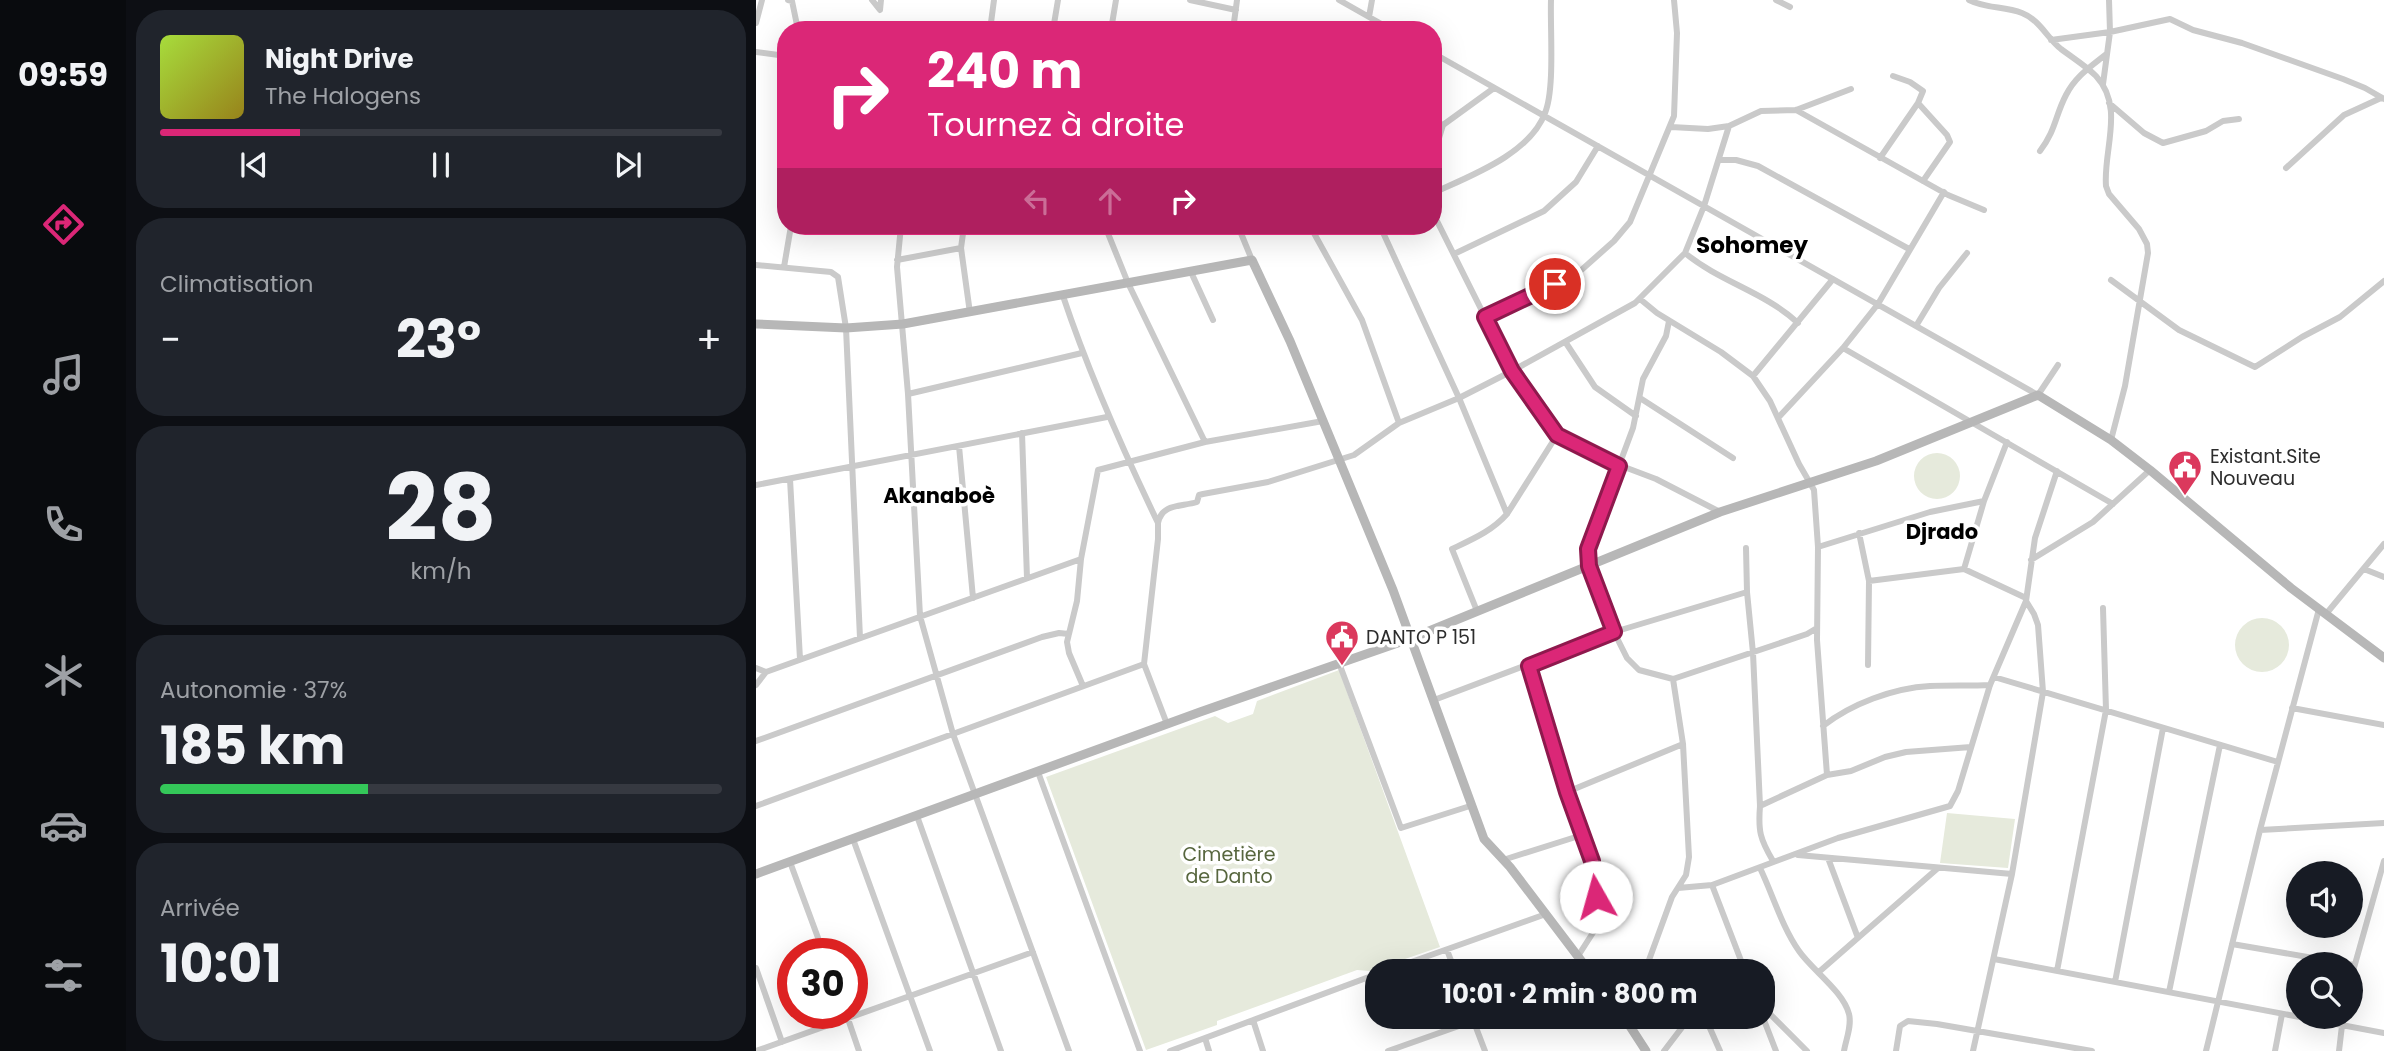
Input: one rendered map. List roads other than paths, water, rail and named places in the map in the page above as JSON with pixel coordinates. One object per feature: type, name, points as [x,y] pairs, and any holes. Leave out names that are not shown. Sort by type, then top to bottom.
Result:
[{"type":"street","points":[[756,23],[762,0]]},
{"type":"street","points":[[788,0],[792,1],[796,21]]},
{"type":"street","points":[[873,0],[880,10],[881,0]]},
{"type":"street","points":[[991,21],[994,0]]},
{"type":"street","points":[[1055,21],[1058,0]]},
{"type":"street","points":[[1112,21],[1116,0]]},
{"type":"street","points":[[1190,0],[1236,10]]},
{"type":"street","points":[[1234,21],[1237,0]]},
{"type":"street","points":[[1339,0],[1376,21]]},
{"type":"street","points":[[1369,17],[1372,0]]},
{"type":"street","points":[[1442,189],[1506,158],[1526,140],[1545,116],[1549,93],[1551,0]]},
{"type":"street","points":[[1485,317],[1578,273],[1624,231],[1651,176],[1674,116],[1674,0]]},
{"type":"street","points":[[1776,0],[1790,7]]},
{"type":"street","points":[[1969,0],[1981,6],[2020,13],[2042,27],[2051,40],[2088,69],[2103,86],[2109,103],[2112,122],[2106,186],[2109,194],[2132,220],[2147,244],[2148,253],[2125,386],[2111,440]]},
{"type":"street","points":[[2103,86],[2110,32],[2109,0]]},
{"type":"street","points":[[2051,40],[2110,32],[2170,19],[2193,30],[2235,41],[2343,79],[2383,99]]},
{"type":"street","points":[[756,52],[777,55]]},
{"type":"street","points":[[2040,151],[2053,133],[2066,94],[2080,75],[2105,55]]},
{"type":"street","points":[[1442,58],[2038,395],[2111,440],[2260,564],[2384,658]]},
{"type":"street","points":[[1880,158],[1918,103],[1923,91],[1910,82],[1893,76]]},
{"type":"street","points":[[1442,128],[1494,88]]},
{"type":"street","points":[[1671,127],[1695,129],[1729,126],[1761,111],[1796,110],[1851,89]]},
{"type":"street","points":[[2286,168],[2344,115],[2383,99]]},
{"type":"street","points":[[1918,103],[1947,135],[1950,142],[1923,181]]},
{"type":"street","points":[[2109,103],[2144,133],[2163,143],[2206,131],[2223,121],[2239,119]]},
{"type":"street","points":[[1796,110],[1923,181],[1984,210]]},
{"type":"street","points":[[1157,523],[1163,511],[1197,502],[1199,495],[1268,482],[1354,456],[1399,423],[1459,398],[1512,371],[1640,299],[1685,253],[1704,206],[1729,126]]},
{"type":"street","points":[[1454,254],[1544,211],[1576,182],[1598,146]]},
{"type":"street","points":[[1719,160],[1736,160],[1758,166],[1909,249]]},
{"type":"street","points":[[1778,418],[1843,348],[1878,304],[1944,192]]},
{"type":"street","points":[[1442,231],[1512,371],[1557,435],[1720,512]]},
{"type":"street","points":[[784,267],[789,235]]},
{"type":"street","points":[[900,235],[897,260],[908,394],[920,616],[953,734],[1069,1051]]},
{"type":"street","points":[[963,235],[961,248],[970,313]]},
{"type":"street","points":[[1109,235],[1128,284],[1205,442]]},
{"type":"street","points":[[1242,235],[1324,421],[1412,638],[1484,839],[1510,867],[1580,959]]},
{"type":"street","points":[[1315,235],[1362,320],[1399,423]]},
{"type":"street","points":[[1384,235],[1459,398],[1507,514]]},
{"type":"street","points":[[897,260],[961,248]]},
{"type":"street","points":[[1685,253],[1714,275],[1787,312],[1798,323]]},
{"type":"street","points":[[1916,326],[1939,288],[1967,253]]},
{"type":"street","points":[[756,324],[846,328],[903,324],[1252,260]]},
{"type":"street","points":[[756,265],[831,272],[837,275],[846,328],[860,638]]},
{"type":"street","points":[[1191,272],[1213,320]]},
{"type":"street","points":[[1754,376],[1833,279]]},
{"type":"street","points":[[2111,279],[2179,330],[2255,367],[2340,317],[2384,281]]},
{"type":"street","points":[[1063,296],[1107,417],[1157,523],[1158,539],[1144,664],[1167,724]]},
{"type":"street","points":[[1640,299],[1754,376],[1764,389],[1815,496],[1818,547],[1817,640],[1827,775]]},
{"type":"street","points":[[1669,321],[1666,336],[1646,372],[1636,416],[1589,543],[1589,566],[1614,632],[1627,658],[1639,670],[1673,679],[1754,653],[1817,628]]},
{"type":"street","points":[[1666,336],[1683,328]]},
{"type":"street","points":[[1566,343],[1595,387],[1636,416]]},
{"type":"street","points":[[1843,348],[2113,504]]},
{"type":"street","points":[[908,394],[1082,353]]},
{"type":"street","points":[[756,874],[1412,638],[1720,512],[1876,461],[2038,395],[2058,365]]},
{"type":"street","points":[[1640,398],[1733,458]]},
{"type":"street","points":[[756,485],[1107,417]]},
{"type":"street","points":[[1083,686],[1068,649],[1069,634],[1077,601],[1081,559],[1096,473],[1100,468],[1205,442],[1324,421]]},
{"type":"street","points":[[1022,433],[1027,578]]},
{"type":"street","points":[[1477,611],[1452,549],[1491,530],[1507,514],[1557,435]]},
{"type":"street","points":[[1964,569],[1984,501],[2007,442]]},
{"type":"street","points":[[959,446],[973,598]]},
{"type":"street","points":[[2031,560],[2078,532],[2150,470]]},
{"type":"street","points":[[1678,888],[1712,885],[1838,838],[1950,806],[1955,799],[1990,685],[2026,599],[2039,521],[2057,471]]},
{"type":"street","points":[[790,479],[800,659]]},
{"type":"street","points":[[1818,547],[1930,512],[1984,501]]},
{"type":"street","points":[[1859,533],[1869,581],[1868,665]]},
{"type":"street","points":[[2206,1051],[2292,708],[2322,612],[2384,544]]},
{"type":"street","points":[[1746,548],[1747,592],[1754,653],[1760,806],[1758,828],[1760,838],[1773,861]]},
{"type":"street","points":[[756,685],[766,671],[1081,559]]},
{"type":"street","points":[[1869,581],[1964,569],[2026,599],[2038,625],[2043,692],[2012,874],[1973,1051]]},
{"type":"street","points":[[2364,569],[2384,576]]},
{"type":"street","points":[[1434,701],[1614,632],[1747,592]]},
{"type":"street","points":[[2057,971],[2106,710],[2104,608]]},
{"type":"street","points":[[756,741],[1050,634],[1069,634]]},
{"type":"street","points":[[1807,634],[1817,640]]},
{"type":"street","points":[[1339,663],[1401,828],[1471,806]]},
{"type":"street","points":[[756,806],[1144,664]]},
{"type":"street","points":[[1529,666],[1595,876],[1595,928],[1578,956]]},
{"type":"street","points":[[756,668],[766,671]]},
{"type":"street","points":[[1994,677],[2278,762]]},
{"type":"street","points":[[1649,959],[1672,897],[1686,875],[1689,857],[1683,744],[1673,679]]},
{"type":"street","points":[[1823,726],[1834,717],[1866,701],[1906,689],[1990,685]]},
{"type":"street","points":[[2292,708],[2384,725]]},
{"type":"street","points":[[1822,713],[1834,717]]},
{"type":"street","points":[[2115,982],[2163,728]]},
{"type":"street","points":[[1567,792],[1683,744]]},
{"type":"street","points":[[2169,992],[2220,745]]},
{"type":"street","points":[[1760,806],[1827,775],[1851,771],[1885,757],[1906,752],[1971,747]]},
{"type":"street","points":[[1038,772],[1140,1051]]},
{"type":"street","points":[[917,816],[1001,1051]]},
{"type":"street","points":[[2260,830],[2384,822]]},
{"type":"street","points":[[1502,860],[1582,835]]},
{"type":"street","points":[[853,839],[930,1051]]},
{"type":"street","points":[[1796,855],[2012,874]]},
{"type":"street","points":[[1828,858],[1857,938]]},
{"type":"street","points":[[2358,952],[2384,861]]},
{"type":"street","points":[[790,862],[818,938]]},
{"type":"street","points":[[1760,868],[1797,948],[1807,962],[1820,971],[1849,1011],[1850,1022],[1844,1051]]},
{"type":"street","points":[[1820,971],[1938,868]]},
{"type":"street","points":[[1712,885],[1740,959]]},
{"type":"street","points":[[1421,959],[1546,914]]},
{"type":"street","points":[[2232,944],[2286,953]]},
{"type":"street","points":[[1447,950],[1450,959]]},
{"type":"street","points":[[868,1009],[1033,952]]},
{"type":"street","points":[[1994,959],[2286,1015]]},
{"type":"street","points":[[756,968],[782,1042]]},
{"type":"street","points":[[1170,1051],[1365,978]]},
{"type":"street","points":[[2275,1051],[2282,1014]]},
{"type":"street","points":[[1775,1019],[1807,1051]]},
{"type":"street","points":[[1253,1020],[1263,1051]]},
{"type":"street","points":[[1896,1051],[1900,1026],[1904,1022],[1937,1024],[2050,1047],[2092,1051]]},
{"type":"street","points":[[756,1051],[814,1029]]},
{"type":"street","points":[[851,1029],[859,1051]]},
{"type":"street","points":[[1388,1051],[1446,1029]]},
{"type":"street","points":[[1477,1029],[1485,1051]]},
{"type":"street","points":[[1632,1029],[1646,1051]]},
{"type":"street","points":[[1664,1051],[1681,1029]]},
{"type":"street","points":[[1710,1029],[1720,1051]]},
{"type":"street","points":[[1767,1029],[1776,1051]]},
{"type":"street","points":[[2339,1051],[2341,1029]]},
{"type":"street","points":[[2359,1029],[2384,1033]]},
{"type":"street","points":[[1205,1038],[1209,1051]]},
{"type":"place","name":"Existant.Site Nouveau","points":[[2185,497]]},
{"type":"place","name":"DANTO P 151","points":[[1342,667]]},
{"type":"district","name":"Sohomey","points":[[1752,245]]},
{"type":"district","name":"Akanaboè","points":[[939,495]]},
{"type":"district","name":"Djrado","points":[[1942,531]]},
{"type":"park label","name":"Cimetière de Danto","points":[[1229,865]]}]
